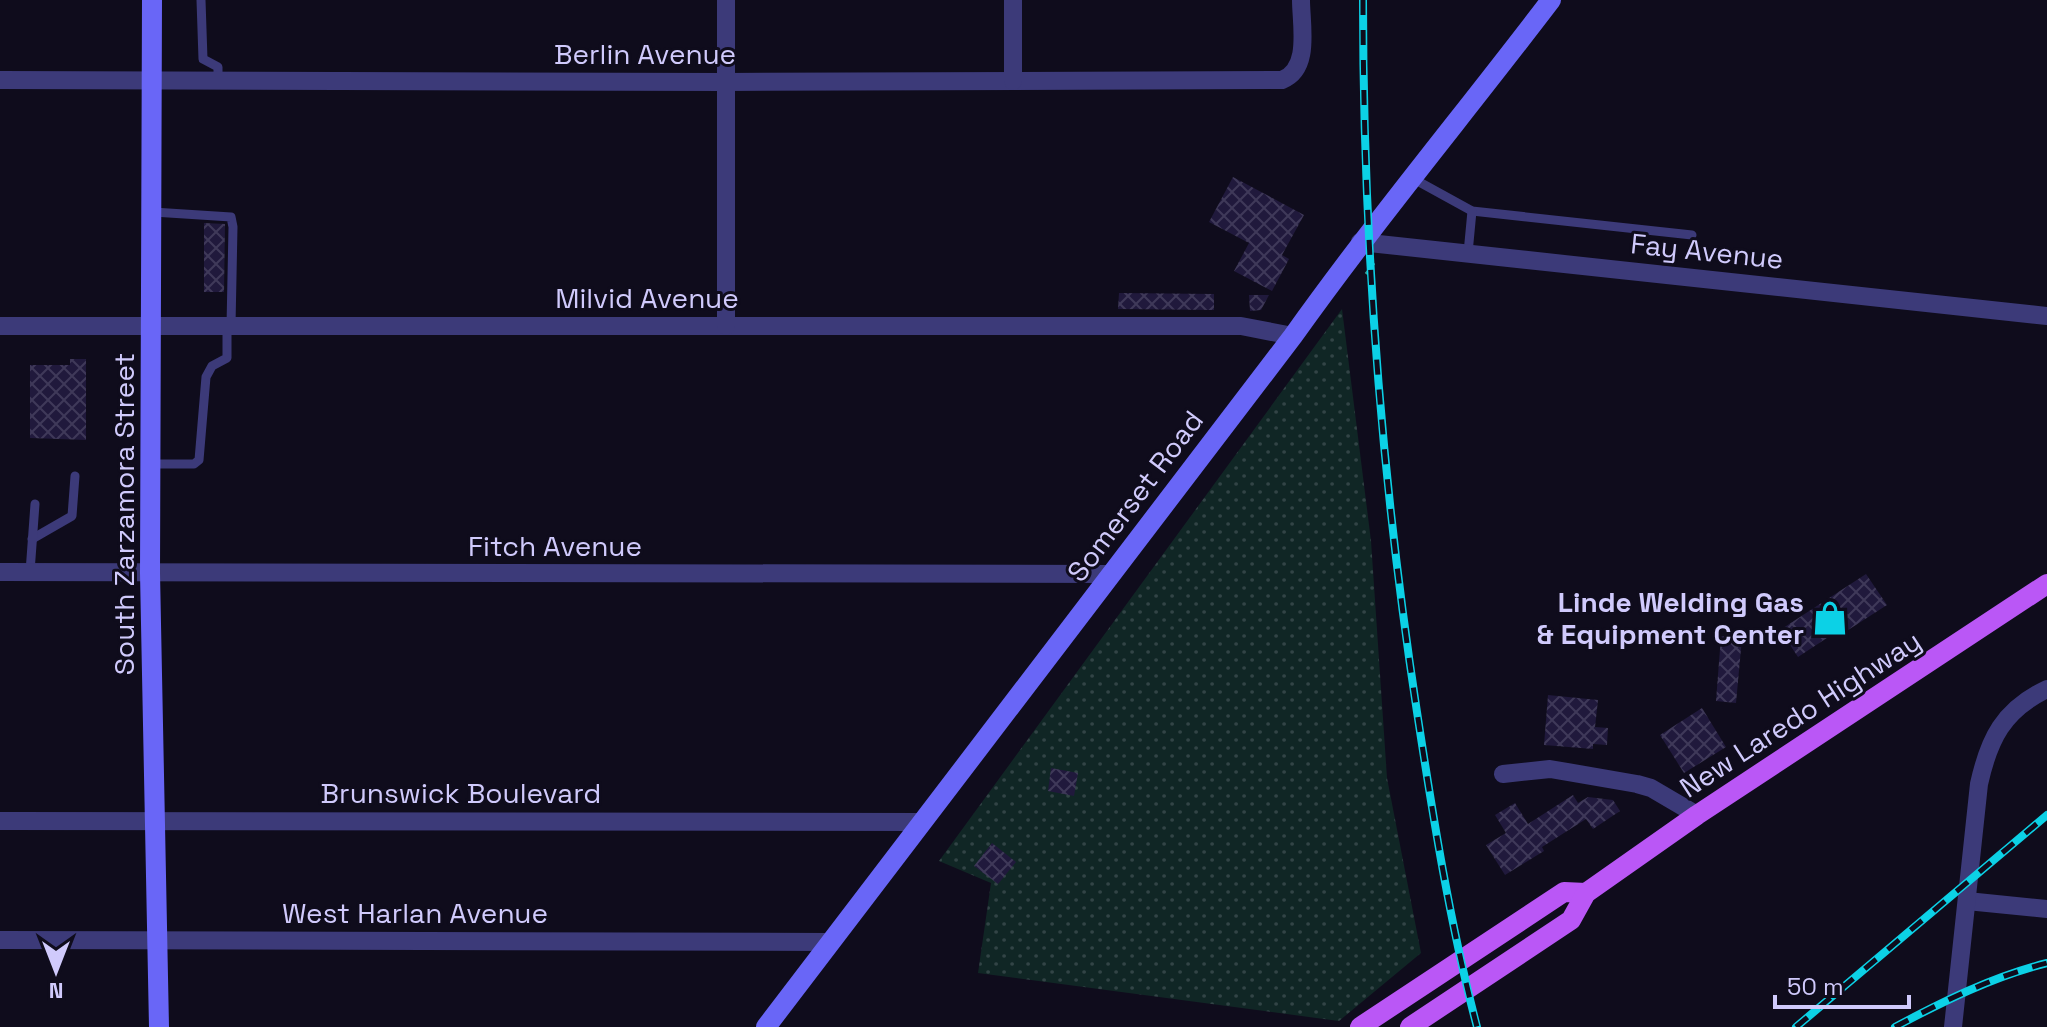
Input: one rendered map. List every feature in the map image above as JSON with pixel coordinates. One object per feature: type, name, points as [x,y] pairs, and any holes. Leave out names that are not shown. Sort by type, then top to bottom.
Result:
[{"type":"main road","name":"South Zarzamora Street","points":[[152,0],[150,573],[159,1027]]},
{"type":"main road","name":"Somerset Road","points":[[766,1027],[1293,336],[1360,242],[1551,0]]},
{"type":"main road","name":"New Laredo Highway","points":[[1410,1027],[1571,920],[1586,893],[1697,815],[2047,584]]},
{"type":"main road","name":"New Laredo Highway","points":[[1360,1027],[1564,892],[1586,893]]},
{"type":"street","points":[[726,0],[726,326]]},
{"type":"street","points":[[1013,0],[1013,81]]},
{"type":"street","name":"Berlin Avenue","points":[[0,80],[1282,80],[1289,77],[1300,64],[1301,0]]},
{"type":"street","name":"Fay Avenue","points":[[1360,242],[2047,316]]},
{"type":"street","name":"Milvid Avenue","points":[[0,326],[1241,326],[1293,336]]},
{"type":"street","name":"Fitch Avenue","points":[[0,572],[1110,574]]},
{"type":"street","points":[[1953,1027],[1979,784],[1986,752],[2003,723],[2047,689]]},
{"type":"street","points":[[1503,774],[1550,769],[1604,778],[1651,788],[1697,815]]},
{"type":"street","name":"Brunswick Boulevard","points":[[0,821],[922,822]]},
{"type":"street","points":[[1967,901],[2047,909]]},
{"type":"street","name":"West Harlan Avenue","points":[[0,940],[830,942]]},
{"type":"lane","points":[[201,0],[203,59],[218,67],[218,82]]},
{"type":"lane","points":[[1412,178],[1472,211],[1692,235]]},
{"type":"lane","points":[[1468,253],[1472,211]]},
{"type":"lane","points":[[151,464],[194,464],[199,460],[206,377],[212,366],[227,358],[233,227],[231,217],[153,212]]},
{"type":"lane","points":[[32,539],[72,516],[75,476]]},
{"type":"lane","points":[[30,572],[35,504]]},
{"type":"path","points":[[1366,274],[1379,256]]},
{"type":"green space","points":[[1342,309],[1371,541],[1387,778],[1421,953],[1339,1021],[978,973],[991,883],[939,861]]},
{"type":"building","points":[[1233,177],[1304,215],[1282,255],[1289,259],[1272,291],[1234,271],[1249,243],[1209,222]]},
{"type":"building","points":[[204,223],[225,224],[224,292],[204,292]]},
{"type":"building","points":[[1119,293],[1214,294],[1214,310],[1118,309]]},
{"type":"building","points":[[1249,295],[1269,295],[1261,310],[1250,311]]},
{"type":"building","points":[[70,359],[86,359],[86,440],[30,438],[30,365],[70,365]]},
{"type":"building","points":[[1866,574],[1887,605],[1845,632],[1842,628],[1798,657],[1780,630]]},
{"type":"building","points":[[1721,636],[1742,638],[1736,703],[1716,701]]},
{"type":"building","points":[[1548,695],[1598,700],[1595,727],[1608,728],[1607,745],[1593,744],[1593,749],[1544,745]]},
{"type":"building","points":[[1702,708],[1726,747],[1684,773],[1660,735]]},
{"type":"building","points":[[1051,768],[1078,773],[1074,796],[1048,791]]},
{"type":"building","points":[[1573,795],[1578,803],[1588,797],[1613,800],[1620,811],[1593,829],[1586,819],[1542,847],[1544,851],[1505,875],[1486,845],[1506,833],[1495,815],[1515,803],[1528,824]]},
{"type":"building","points":[[992,843],[1016,862],[998,884],[974,866]]},
{"type":"railway","points":[[1363,0],[1366,179],[1376,357],[1393,535],[1436,831],[1458,949],[1477,1027]]},
{"type":"railway","points":[[1796,1027],[2047,815]]},
{"type":"railway","points":[[1895,1027],[1969,990],[2047,963]]},
{"type":"place","name":"Linde Welding Gas & Equipment Center","points":[[1830,618]]}]
